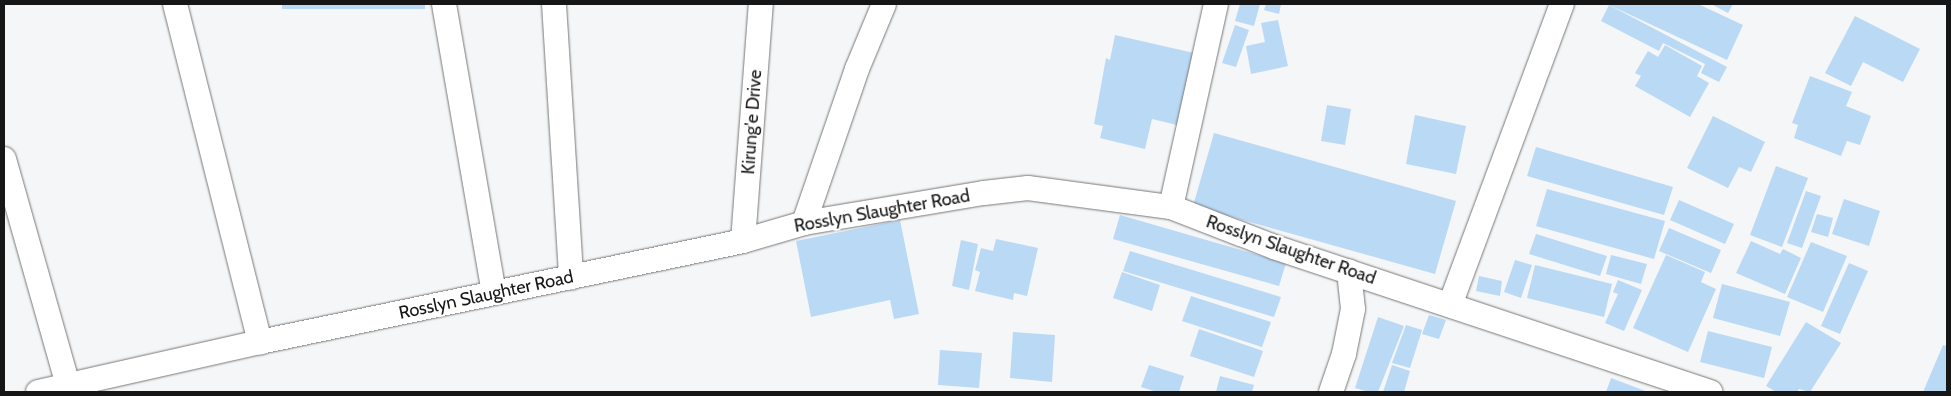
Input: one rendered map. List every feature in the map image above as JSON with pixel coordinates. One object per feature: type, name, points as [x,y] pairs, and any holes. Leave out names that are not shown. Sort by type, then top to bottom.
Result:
[{"type":"street","points":[[175,4],[260,342]]},
{"type":"street","points":[[444,4],[494,293]]},
{"type":"street","points":[[554,4],[571,277]]},
{"type":"street","name":"Kirung'e Drive","points":[[743,241],[761,4]]},
{"type":"street","points":[[804,223],[857,69],[884,4]]},
{"type":"street","points":[[1171,207],[1216,4]]},
{"type":"street","points":[[1450,305],[1562,4]]},
{"type":"street","points":[[4,159],[68,385]]},
{"type":"street","name":"Rosslyn Slaughter Road","points":[[38,392],[260,342],[743,241],[804,223],[984,192],[1028,188],[1171,207],[1349,271],[1711,392]]},
{"type":"street","points":[[1331,392],[1344,354],[1353,309],[1349,271]]},
{"type":"building","points":[[282,4],[425,4],[425,9],[282,9]]},
{"type":"building","points":[[1240,4],[1260,4],[1254,26],[1235,21]]},
{"type":"building","points":[[1266,4],[1281,4],[1279,14],[1264,10]]},
{"type":"building","points":[[1607,4],[1698,4],[1743,25],[1727,60]]},
{"type":"building","points":[[1711,4],[1733,4],[1728,13]]},
{"type":"building","points":[[1609,5],[1727,67],[1719,82],[1701,73],[1705,64],[1663,43],[1659,51],[1601,21]]},
{"type":"building","points":[[1855,16],[1920,49],[1903,82],[1863,62],[1851,86],[1825,73]]},
{"type":"building","points":[[1278,20],[1288,66],[1251,74],[1246,46],[1265,42],[1261,23]]},
{"type":"building","points":[[1235,25],[1249,30],[1236,67],[1222,63]]},
{"type":"building","points":[[1115,35],[1194,53],[1177,125],[1152,119],[1145,149],[1100,138],[1103,126],[1094,124],[1106,58],[1110,60]]},
{"type":"building","points":[[1665,45],[1702,66],[1697,76],[1709,83],[1690,117],[1635,86],[1641,76],[1635,73],[1648,51],[1658,57]]},
{"type":"building","points":[[1810,76],[1852,92],[1846,106],[1871,116],[1860,145],[1847,141],[1841,156],[1794,138],[1798,125],[1792,123]]},
{"type":"building","points":[[1327,105],[1351,109],[1345,145],[1321,141]]},
{"type":"building","points":[[1415,115],[1466,126],[1456,174],[1406,164]]},
{"type":"building","points":[[1713,116],[1765,142],[1751,172],[1739,167],[1728,188],[1687,168]]},
{"type":"building","points":[[1214,133],[1456,201],[1435,274],[1193,206]]},
{"type":"building","points":[[1536,147],[1673,187],[1664,215],[1527,176]]},
{"type":"building","points":[[1776,166],[1808,178],[1782,247],[1750,235]]},
{"type":"building","points":[[1547,189],[1665,221],[1654,259],[1536,226]]},
{"type":"building","points":[[1806,191],[1821,196],[1802,248],[1787,243]]},
{"type":"building","points":[[1844,199],[1880,211],[1869,246],[1832,234]]},
{"type":"building","points":[[1679,200],[1734,224],[1725,244],[1670,220]]},
{"type":"building","points":[[1817,214],[1833,218],[1828,237],[1811,232]]},
{"type":"building","points":[[1120,215],[1286,263],[1279,286],[1113,239]]},
{"type":"building","points":[[900,220],[919,314],[894,319],[890,300],[811,317],[796,241]]},
{"type":"building","points":[[1669,228],[1721,250],[1711,273],[1659,251]]},
{"type":"building","points":[[1536,234],[1607,256],[1600,276],[1529,254]]},
{"type":"building","points":[[996,239],[1038,248],[1027,296],[1014,293],[1013,300],[975,291],[980,272],[975,270],[981,248],[993,251]]},
{"type":"building","points":[[961,240],[978,244],[969,290],[952,286]]},
{"type":"building","points":[[1751,241],[1780,254],[1783,249],[1801,258],[1785,294],[1736,273]]},
{"type":"building","points":[[1811,242],[1847,256],[1823,312],[1787,297]]},
{"type":"building","points":[[1130,251],[1281,297],[1274,317],[1123,271]]},
{"type":"building","points":[[1611,255],[1647,264],[1641,284],[1606,274]]},
{"type":"building","points":[[1666,255],[1705,272],[1701,282],[1716,289],[1688,352],[1633,328]]},
{"type":"building","points":[[1515,260],[1532,265],[1521,298],[1504,292]]},
{"type":"building","points":[[1849,263],[1868,271],[1840,334],[1821,326]]},
{"type":"building","points":[[1535,265],[1612,284],[1604,317],[1527,298]]},
{"type":"building","points":[[1122,272],[1160,285],[1152,311],[1113,298]]},
{"type":"building","points":[[1479,276],[1502,281],[1500,296],[1476,291]]},
{"type":"building","points":[[1618,280],[1642,290],[1624,331],[1605,323],[1618,294],[1613,292]]},
{"type":"building","points":[[1722,284],[1790,302],[1780,336],[1713,318]]},
{"type":"building","points":[[1191,296],[1271,322],[1262,347],[1182,321]]},
{"type":"building","points":[[1429,315],[1446,320],[1439,339],[1422,334]]},
{"type":"building","points":[[1378,317],[1404,326],[1378,392],[1369,392],[1355,388]]},
{"type":"building","points":[[1806,322],[1841,343],[1810,392],[1799,389],[1797,392],[1776,392],[1766,386]]},
{"type":"building","points":[[1406,325],[1422,330],[1410,368],[1392,363]]},
{"type":"building","points":[[1199,329],[1263,351],[1254,377],[1190,356]]},
{"type":"building","points":[[1708,331],[1772,347],[1764,378],[1700,362]]},
{"type":"building","points":[[1013,332],[1055,335],[1052,382],[1010,378]]},
{"type":"building","points":[[1943,345],[1947,346],[1947,392],[1923,392]]},
{"type":"building","points":[[940,350],[982,353],[979,388],[938,385]]},
{"type":"building","points":[[1149,365],[1184,376],[1179,392],[1157,392],[1141,387]]},
{"type":"building","points":[[1392,365],[1410,371],[1404,392],[1383,392]]},
{"type":"building","points":[[1220,376],[1254,385],[1252,392],[1216,392]]},
{"type":"building","points":[[1611,378],[1648,392],[1606,392]]}]
